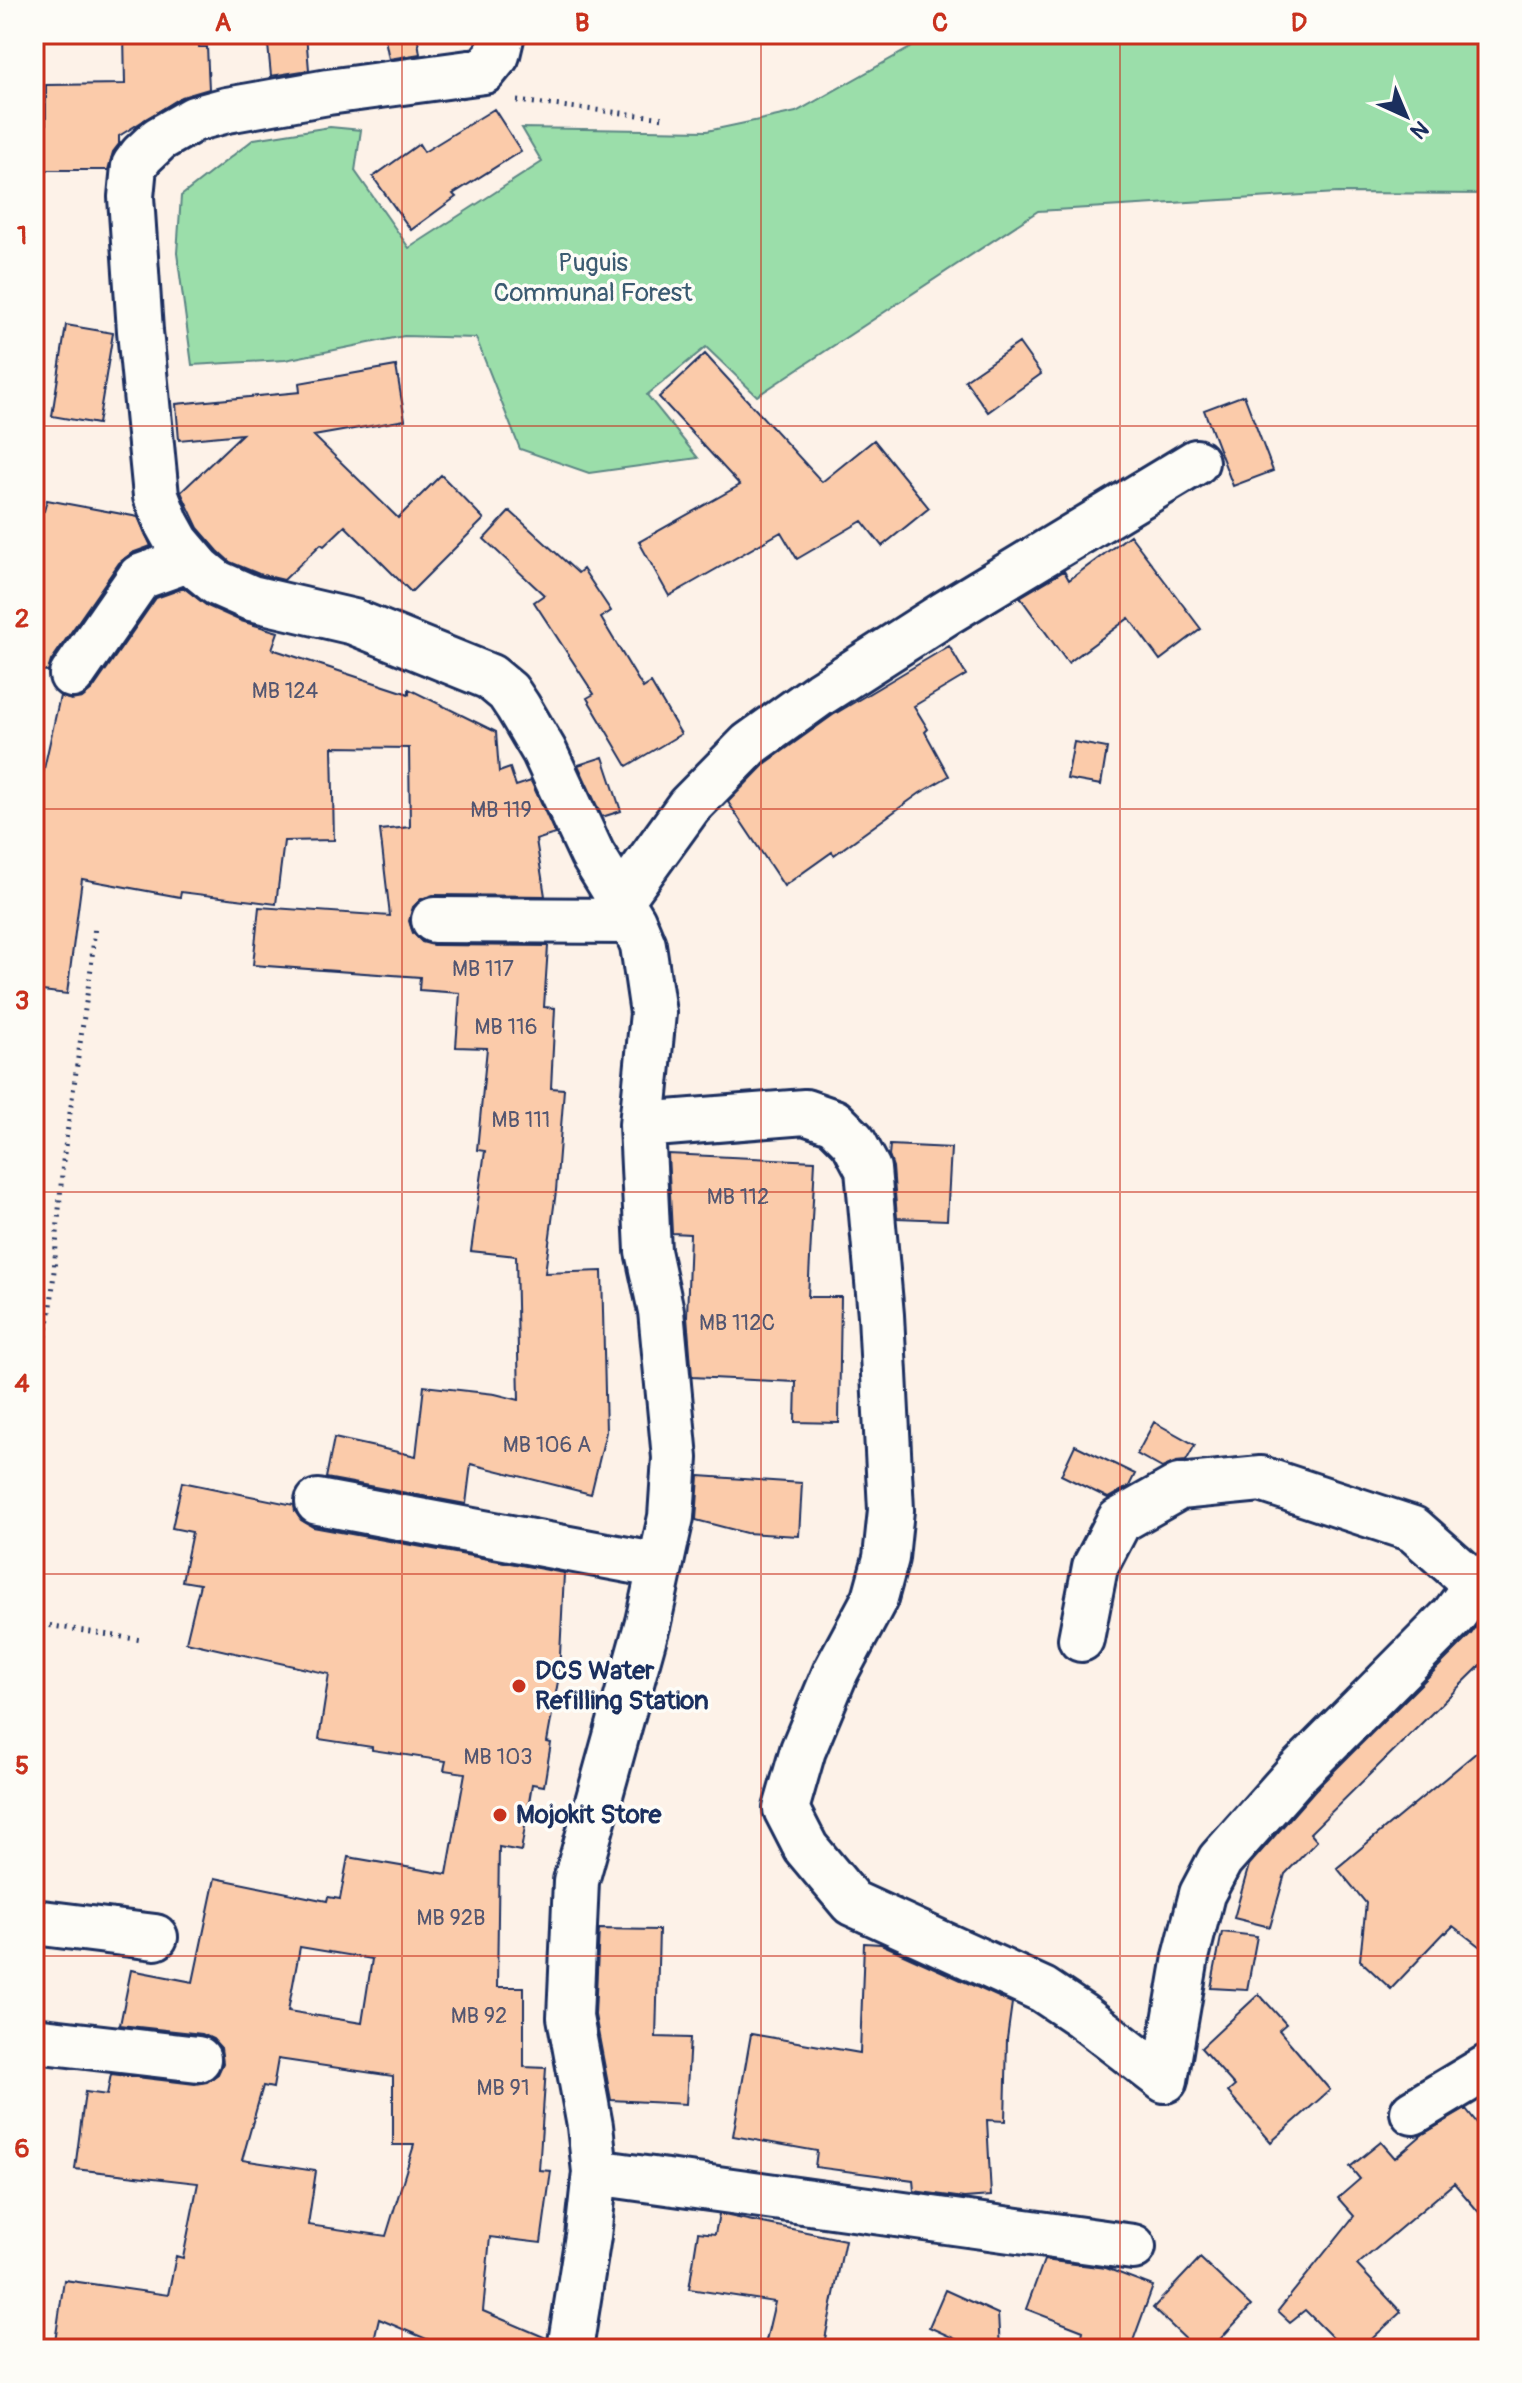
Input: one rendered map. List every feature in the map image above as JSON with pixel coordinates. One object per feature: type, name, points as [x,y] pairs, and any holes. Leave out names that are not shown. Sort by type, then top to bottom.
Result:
[{"type":"street","points":[[502,34],[497,55],[484,71],[328,92],[194,119],[159,139],[134,166],[131,197],[156,496],[177,542],[190,559],[217,583],[251,598],[354,622],[490,677],[508,692],[544,751],[592,854],[627,911],[643,945],[653,1013],[642,1125],[648,1251],[661,1311],[675,1458],[671,1517],[648,1622],[576,1881],[570,2017],[595,2172],[570,2349]]},
{"type":"street","points":[[627,911],[689,806],[750,744],[821,693],[946,613],[1196,462]]},
{"type":"street","points":[[72,675],[140,577],[190,559]]},
{"type":"street","points":[[434,920],[627,911]]},
{"type":"street","points":[[642,1125],[805,1112],[834,1122],[853,1141],[868,1169],[881,1315],[891,1510],[886,1558],[875,1598],[836,1671],[803,1750],[786,1809],[806,1848],[852,1903],[1043,1990],[1165,2080],[1186,1957],[1202,1894],[1220,1860],[1297,1773],[1453,1616],[1467,1597],[1469,1584],[1463,1573],[1413,1529],[1336,1503],[1261,1479],[1179,1487],[1119,1521],[1095,1567],[1081,1639]]},
{"type":"street","points":[[318,1502],[660,1566]]},
{"type":"street","points":[[34,1922],[155,1937]]},
{"type":"street","points":[[34,2040],[198,2059]]},
{"type":"street","points":[[1413,2112],[1488,2067]]},
{"type":"street","points":[[595,2172],[1133,2247]]},
{"type":"path","points":[[458,73],[511,100],[665,118]]},
{"type":"path","points":[[34,1375],[51,1307],[63,1161],[95,925]]},
{"type":"path","points":[[34,1623],[141,1640]]},
{"type":"green space","name":"Puguis Communal Forest","points":[[935,34],[1488,34],[1488,194],[1338,193],[1038,211],[757,396],[706,347],[647,395],[698,458],[589,473],[520,449],[476,338],[404,336],[285,360],[192,365],[177,253],[181,196],[254,139],[330,127],[361,130],[355,171],[409,248],[542,162],[522,128],[707,131],[796,112]]},
{"type":"building","points":[[124,34],[198,34],[199,47],[207,47],[209,89],[182,97],[119,136],[119,144],[113,152],[108,170],[46,170],[46,85],[125,84]]},
{"type":"building","points":[[267,34],[306,34],[309,70],[271,76]]},
{"type":"building","points":[[384,34],[417,34],[420,54],[389,59]]},
{"type":"building","points":[[494,109],[521,151],[453,194],[456,197],[411,230],[373,177],[419,144],[424,152]]},
{"type":"building","points":[[66,325],[113,333],[98,424],[52,416]]},
{"type":"building","points":[[1019,343],[1041,374],[988,412],[965,380]]},
{"type":"building","points":[[705,354],[822,482],[874,440],[929,508],[882,546],[862,521],[797,559],[781,532],[669,596],[639,542],[740,485],[659,397]]},
{"type":"building","points":[[396,366],[405,420],[314,436],[398,518],[441,475],[484,519],[411,592],[345,526],[324,546],[321,544],[284,580],[230,562],[198,528],[181,492],[242,434],[179,440],[176,404],[300,392],[299,383]]},
{"type":"building","points":[[1244,395],[1273,471],[1233,486],[1204,410]]},
{"type":"building","points":[[47,500],[138,517],[151,546],[132,553],[119,563],[51,661],[48,671],[34,670],[34,509],[44,511]]},
{"type":"building","points":[[510,511],[578,573],[583,569],[611,611],[601,618],[643,688],[651,683],[681,734],[627,766],[587,698],[594,694],[534,602],[544,595],[484,539]]},
{"type":"building","points":[[1130,535],[1201,629],[1160,660],[1129,618],[1068,663],[1020,597],[1064,571],[1069,580]]},
{"type":"building","points":[[184,588],[207,606],[278,632],[272,649],[409,694],[409,689],[496,732],[499,772],[510,768],[516,786],[531,781],[555,834],[536,840],[545,896],[433,895],[421,899],[413,907],[409,921],[413,933],[422,942],[433,945],[548,946],[544,1007],[555,1008],[551,1088],[564,1089],[556,1191],[545,1273],[602,1271],[606,1432],[591,1494],[471,1464],[466,1504],[326,1478],[334,1438],[416,1456],[424,1386],[495,1394],[519,1400],[516,1256],[471,1251],[485,1151],[477,1150],[487,1048],[456,1047],[460,993],[419,990],[420,977],[253,965],[259,907],[390,916],[380,830],[410,827],[409,748],[332,747],[334,840],[284,841],[276,904],[181,892],[180,897],[82,879],[67,994],[34,990],[34,804],[60,696],[71,700],[82,698],[92,690],[156,598]]},
{"type":"building","points":[[949,646],[966,675],[914,706],[949,776],[784,886],[728,802],[766,763],[833,715]]},
{"type":"building","points":[[1074,742],[1107,748],[1101,785],[1067,779]]},
{"type":"building","points":[[603,757],[621,811],[602,817],[578,765]]},
{"type":"building","points":[[890,1145],[951,1148],[947,1220],[897,1218]]},
{"type":"building","points":[[668,1154],[815,1161],[808,1297],[841,1297],[839,1423],[795,1422],[796,1382],[692,1377],[687,1316],[690,1234],[672,1233]]},
{"type":"building","points":[[1154,1422],[1195,1445],[1186,1461],[1162,1468],[1137,1454]]},
{"type":"building","points":[[1075,1445],[1135,1474],[1129,1486],[1108,1498],[1061,1475]]},
{"type":"building","points":[[699,1476],[802,1483],[799,1536],[746,1533],[696,1520]]},
{"type":"building","points":[[182,1482],[294,1505],[301,1520],[313,1527],[564,1573],[559,1676],[547,1742],[551,1743],[544,1786],[532,1784],[521,1851],[499,1847],[497,1987],[524,1987],[524,2067],[546,2068],[539,2170],[551,2171],[541,2243],[490,2237],[483,2311],[546,2338],[546,2349],[450,2349],[379,2319],[372,2349],[54,2349],[64,2280],[168,2295],[176,2256],[183,2258],[198,2183],[75,2169],[85,2092],[107,2095],[111,2074],[195,2084],[207,2082],[218,2074],[223,2063],[221,2048],[213,2039],[202,2034],[120,2025],[131,1970],[193,1982],[215,1878],[327,1901],[328,1897],[340,1899],[348,1857],[447,1874],[465,1773],[444,1770],[446,1761],[319,1739],[329,1674],[186,1642],[200,1584],[182,1581],[192,1532],[172,1528]],"holes":[[[300,1947],[372,1959],[362,2023],[288,2011]],[[278,2059],[393,2076],[393,2145],[414,2145],[386,2236],[308,2225],[316,2171],[242,2160],[263,2086],[273,2088]]]},
{"type":"building","points":[[1488,1610],[1488,1658],[1310,1833],[1317,1841],[1285,1874],[1270,1927],[1234,1918],[1249,1865],[1315,1790],[1471,1634]]},
{"type":"building","points":[[1488,1743],[1488,1953],[1453,1926],[1391,1989],[1360,1960],[1366,1903],[1337,1868]]},
{"type":"building","points":[[599,1929],[659,1930],[656,2037],[690,2038],[686,2104],[611,2100],[595,2015]]},
{"type":"building","points":[[1222,1932],[1257,1936],[1247,1990],[1211,1988]]},
{"type":"building","points":[[864,1943],[881,1944],[1012,2003],[1007,2039],[1005,2121],[987,2120],[991,2196],[964,2198],[914,2191],[913,2180],[815,2167],[817,2151],[733,2136],[751,2034],[860,2053]]},
{"type":"building","points":[[1259,1994],[1286,2024],[1279,2030],[1330,2090],[1271,2142],[1228,2092],[1235,2086],[1201,2048]]},
{"type":"building","points":[[1466,2109],[1488,2137],[1488,2223],[1454,2183],[1357,2265],[1401,2312],[1361,2349],[1344,2349],[1305,2310],[1290,2322],[1278,2311],[1354,2216],[1338,2198],[1360,2179],[1350,2167],[1381,2142],[1395,2158],[1423,2134]]},
{"type":"building","points":[[719,2214],[845,2240],[823,2349],[764,2349],[775,2302],[689,2289],[698,2232],[715,2234]]},
{"type":"building","points":[[1200,2258],[1251,2306],[1211,2349],[1196,2349],[1153,2308]]},
{"type":"building","points":[[1044,2260],[1106,2268],[1153,2286],[1130,2349],[1119,2349],[1082,2336],[1083,2331],[1026,2309]]},
{"type":"building","points":[[945,2290],[998,2314],[1000,2349],[977,2349],[929,2327]]},
{"type":"place","name":"DCS Water Refilling Station","points":[[519,1686]]},
{"type":"place","name":"Mojokit Store","points":[[500,1815]]}]
